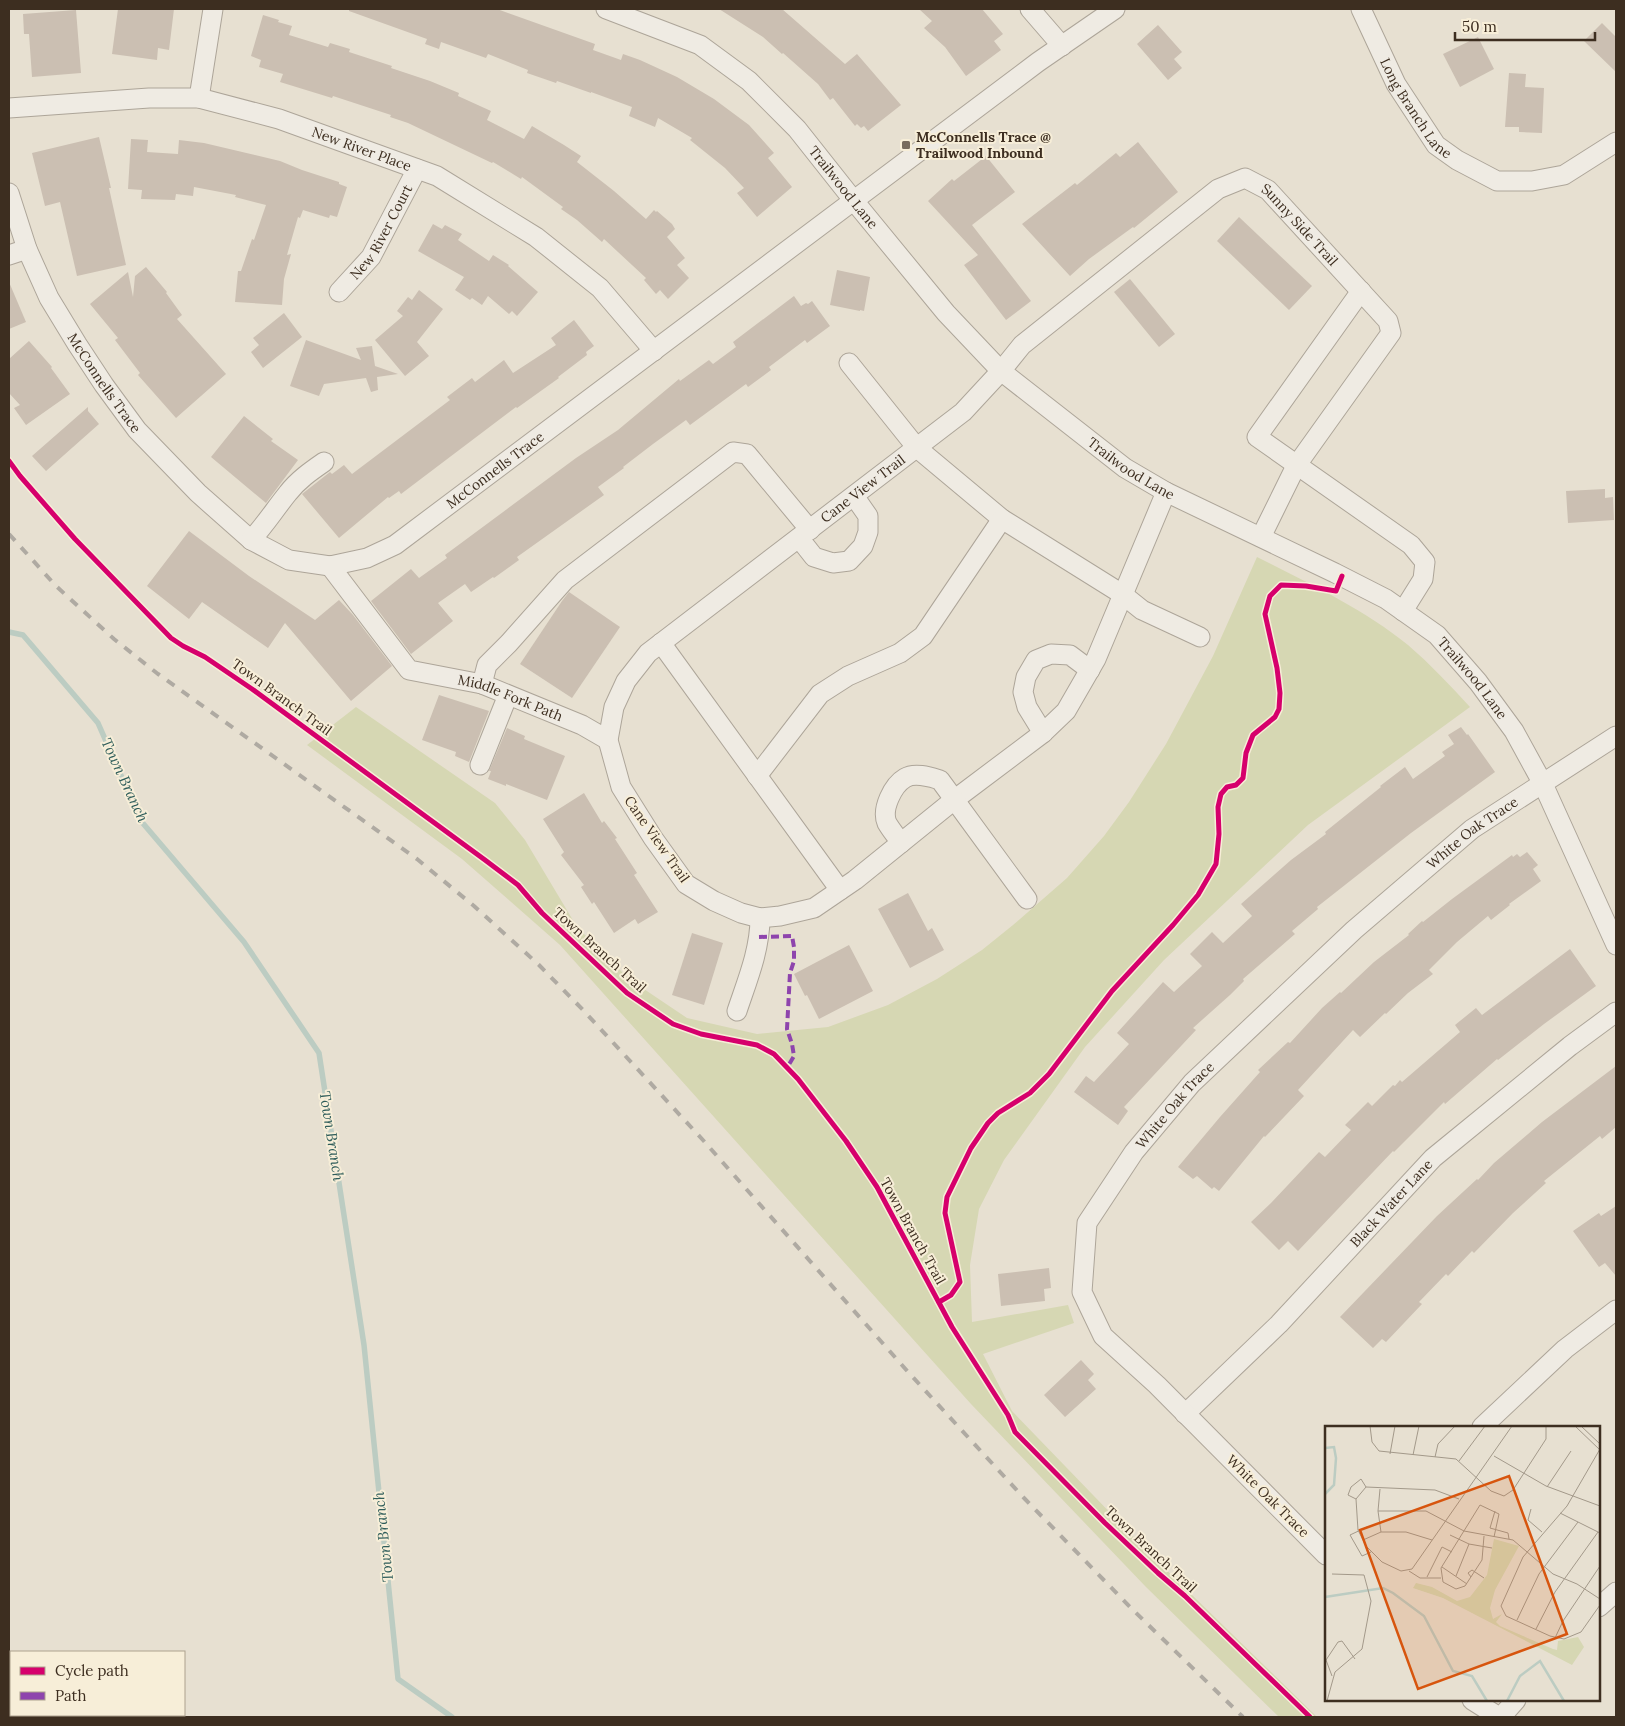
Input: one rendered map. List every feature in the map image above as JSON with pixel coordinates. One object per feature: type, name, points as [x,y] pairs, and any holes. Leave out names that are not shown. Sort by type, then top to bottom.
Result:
[{"type":"street","points":[[199,98],[213,9]]},
{"type":"street","name":"Trailwood Lane","points":[[606,9],[700,46],[749,81],[797,129],[946,314],[1001,371],[1125,468],[1166,492],[1386,599],[1437,635],[1478,682],[1514,731],[1543,784],[1616,945]]},
{"type":"street","points":[[1030,9],[1062,46]]},
{"type":"street","name":"McConnells Trace","points":[[9,193],[27,248],[50,298],[104,385],[137,430],[198,493],[251,540],[289,560],[330,566],[367,558],[395,545],[1062,46],[1115,9]]},
{"type":"street","name":"Long Branch Lane","points":[[1361,9],[1396,84],[1436,146],[1457,160],[1497,181],[1532,181],[1564,175],[1616,142]]},
{"type":"street","name":"New River Place","points":[[9,108],[150,98],[199,98],[279,120],[437,176],[536,237],[600,288],[654,351]]},
{"type":"street","name":"New River Court","points":[[339,292],[371,258],[417,169]]},
{"type":"street","name":"Sunny Side Trail","points":[[1001,371],[1022,344],[1218,189],[1245,178],[1268,190],[1388,321],[1391,333],[1296,466],[1261,537]]},
{"type":"street","points":[[9,255],[27,248]]},
{"type":"street","points":[[1361,291],[1257,438],[1411,545],[1425,562],[1423,579],[1403,611]]},
{"type":"street","points":[[849,362],[917,448],[1002,519],[1122,594],[1142,610],[1200,638]]},
{"type":"street","name":"Cane View Trail","points":[[1001,371],[963,412],[648,653],[626,681],[614,707],[608,740],[620,787],[686,884],[714,901],[741,913],[760,918],[780,916],[814,908],[840,890],[1043,732],[1066,711],[1096,659],[1166,492]]},
{"type":"street","points":[[482,684],[486,665],[509,643],[565,580],[733,452],[747,454],[805,534],[814,557],[833,563],[849,560],[863,546],[868,532],[868,516],[854,496]]},
{"type":"street","points":[[251,540],[265,525],[288,492],[308,472],[324,462]]},
{"type":"street","points":[[757,776],[820,694],[848,676],[900,654],[923,636],[1002,519]]},
{"type":"street","name":"Middle Fork Path","points":[[330,566],[409,670],[482,684],[582,725],[608,740]]},
{"type":"street","points":[[661,643],[840,890]]},
{"type":"street","points":[[1043,732],[1027,707],[1023,692],[1026,677],[1036,660],[1051,654],[1070,655],[1090,670]]},
{"type":"street","points":[[480,764],[508,695]]},
{"type":"street","name":"White Oak Trace","points":[[1325,1554],[1185,1414],[1103,1336],[1082,1292],[1087,1223],[1134,1152],[1192,1082],[1354,930],[1472,830],[1616,736]]},
{"type":"street","points":[[901,843],[887,822],[886,806],[892,792],[905,777],[921,775],[940,780],[1027,898]]},
{"type":"street","points":[[737,1011],[755,955],[760,930],[760,918]]},
{"type":"street","name":"Black Water Lane","points":[[1185,1414],[1279,1324],[1433,1158],[1570,1046],[1616,1012]]},
{"type":"street","points":[[1483,1426],[1565,1349],[1616,1310]]},
{"type":"street","points":[[1600,1607],[1616,1592]]},
{"type":"street","points":[[1474,1701],[1500,1717],[1515,1701]]},
{"type":"green space","points":[[1257,557],[1372,619],[1408,645],[1470,707],[1308,825],[1164,960],[1085,1047],[1004,1160],[979,1209],[970,1265],[972,1322],[1068,1305],[1074,1323],[983,1354],[1012,1411],[1149,1553],[1317,1717],[1279,1717],[1146,1587],[971,1404],[560,945],[462,859],[307,745],[356,707],[495,803],[525,840],[577,927],[629,979],[687,1018],[757,1034],[828,1027],[888,1005],[937,979],[982,950],[1067,878],[1104,836],[1129,802],[1166,744],[1213,656]]},
{"type":"building","points":[[118,9],[174,9],[169,50],[158,48],[157,60],[112,54]]},
{"type":"building","points":[[349,9],[497,9],[595,44],[593,50],[621,60],[623,54],[640,60],[677,77],[714,99],[749,125],[774,153],[768,158],[792,187],[757,217],[737,193],[744,188],[725,168],[690,140],[692,138],[658,118],[655,127],[629,116],[632,107],[591,92],[527,73],[528,70],[488,54],[486,58],[441,42],[439,49],[425,44],[427,39],[349,11]]},
{"type":"building","points":[[719,9],[782,9],[845,64],[857,54],[901,105],[868,131],[864,126],[861,128],[857,124],[855,126],[833,98],[830,100],[818,84],[783,53],[763,37]]},
{"type":"building","points":[[919,9],[982,9],[1003,34],[994,41],[1001,50],[966,76],[945,47],[924,28],[932,21]]},
{"type":"building","points":[[76,10],[81,73],[32,77],[29,34],[24,34],[23,14]]},
{"type":"building","points":[[263,15],[292,26],[289,35],[328,47],[330,43],[350,49],[349,52],[392,66],[391,68],[459,93],[458,96],[491,111],[487,120],[524,139],[532,126],[564,145],[581,156],[577,162],[646,219],[654,210],[672,224],[675,229],[667,237],[685,258],[677,265],[689,278],[668,299],[660,290],[656,294],[644,280],[646,278],[604,239],[602,242],[561,209],[563,207],[522,177],[521,179],[493,162],[408,123],[390,117],[391,115],[333,96],[332,98],[280,82],[283,74],[259,67],[261,60],[251,56]]},
{"type":"building","points":[[1602,23],[1616,37],[1616,72],[1584,41]]},
{"type":"building","points":[[1158,25],[1182,52],[1174,59],[1182,68],[1168,80],[1137,44]]},
{"type":"building","points":[[1478,37],[1494,69],[1460,87],[1443,54]]},
{"type":"building","points":[[1509,73],[1526,74],[1525,87],[1544,88],[1542,133],[1519,132],[1519,127],[1505,127]]},
{"type":"building","points":[[99,137],[126,265],[77,276],[60,202],[45,206],[32,153]]},
{"type":"building","points":[[131,139],[148,140],[147,152],[178,154],[179,140],[204,143],[280,161],[339,182],[339,184],[347,187],[337,217],[330,215],[329,218],[303,210],[300,218],[298,217],[287,255],[291,254],[284,279],[282,305],[235,302],[238,271],[241,271],[266,205],[235,197],[236,195],[194,187],[193,196],[176,194],[175,200],[141,199],[142,190],[128,189]]},
{"type":"building","points":[[1138,142],[1178,192],[1134,228],[1089,259],[1070,276],[1022,224],[1075,183],[1077,185],[1116,153],[1120,157]]},
{"type":"building","points":[[986,156],[1015,192],[972,225],[1031,301],[1006,320],[964,265],[978,255],[928,201],[952,179],[954,181]]},
{"type":"building","points":[[1239,217],[1312,286],[1289,310],[1217,241]]},
{"type":"building","points":[[433,224],[442,229],[445,225],[462,234],[458,240],[489,261],[493,255],[509,265],[538,292],[517,316],[512,311],[509,314],[488,296],[482,305],[472,298],[470,300],[455,290],[464,277],[418,251]]},
{"type":"building","points":[[146,267],[167,292],[182,315],[177,319],[226,374],[176,418],[138,375],[140,373],[115,340],[118,338],[90,304],[128,272],[133,297],[135,276]]},
{"type":"building","points":[[837,270],[870,277],[864,311],[830,305]]},
{"type":"building","points":[[1130,279],[1175,334],[1159,347],[1114,292]]},
{"type":"building","points":[[9,282],[26,322],[9,329]]},
{"type":"building","points":[[419,290],[443,309],[417,342],[429,356],[405,376],[375,340],[403,316],[397,311],[408,297],[412,300]]},
{"type":"building","points":[[794,296],[801,306],[812,301],[830,326],[807,343],[805,340],[769,367],[771,370],[748,387],[746,384],[690,425],[686,420],[653,444],[598,487],[604,495],[517,557],[519,560],[494,578],[471,592],[465,584],[438,603],[453,621],[411,654],[371,601],[411,569],[419,578],[447,558],[445,555],[576,458],[618,430],[679,379],[680,381],[709,360],[713,364],[736,347],[733,342]]},
{"type":"building","points":[[284,313],[302,337],[263,368],[251,352],[259,345],[253,338]]},
{"type":"building","points":[[574,320],[594,346],[586,352],[587,355],[559,378],[516,407],[401,494],[399,491],[388,497],[339,538],[302,494],[330,472],[332,474],[344,465],[352,474],[450,400],[447,397],[472,378],[475,382],[504,360],[513,373],[556,345],[551,338]]},
{"type":"building","points":[[306,340],[361,360],[356,348],[372,346],[375,366],[398,374],[377,377],[378,390],[371,392],[366,378],[324,384],[319,396],[290,386]]},
{"type":"building","points":[[29,341],[52,367],[70,394],[26,425],[14,408],[20,405],[9,393],[9,359]]},
{"type":"building","points":[[88,407],[88,411],[99,424],[46,471],[32,456]]},
{"type":"building","points":[[244,416],[273,439],[271,441],[298,460],[266,503],[211,457]]},
{"type":"building","points":[[1605,489],[1605,498],[1613,497],[1614,520],[1568,523],[1566,491]]},
{"type":"building","points":[[189,531],[249,576],[315,620],[339,600],[353,615],[392,666],[351,701],[285,623],[268,648],[202,602],[189,619],[147,586]]},
{"type":"building","points":[[569,592],[620,627],[572,698],[520,664]]},
{"type":"building","points":[[439,695],[489,711],[469,762],[455,756],[456,752],[422,740]]},
{"type":"building","points":[[1461,727],[1495,772],[1411,833],[1317,907],[1318,909],[1292,931],[1295,934],[1243,979],[1244,981],[1230,995],[1193,1028],[1196,1030],[1124,1107],[1128,1111],[1118,1125],[1074,1092],[1086,1076],[1094,1082],[1129,1044],[1117,1033],[1163,982],[1174,992],[1202,966],[1190,954],[1212,932],[1223,943],[1252,916],[1241,904],[1291,860],[1326,834],[1325,832],[1405,767],[1413,779],[1445,756],[1442,752],[1454,744],[1448,735]]},
{"type":"building","points":[[507,728],[525,736],[524,739],[565,756],[547,800],[488,779],[491,771],[489,771]]},
{"type":"building","points":[[584,793],[602,823],[604,821],[617,838],[615,839],[637,873],[634,875],[658,912],[638,924],[635,919],[614,933],[594,902],[592,904],[581,887],[584,885],[561,855],[564,852],[543,819]]},
{"type":"building","points":[[1527,852],[1538,865],[1533,869],[1541,881],[1509,904],[1491,920],[1488,916],[1457,942],[1429,970],[1433,974],[1408,993],[1360,1037],[1353,1030],[1298,1090],[1304,1096],[1264,1136],[1219,1191],[1214,1187],[1212,1189],[1197,1176],[1193,1179],[1178,1167],[1260,1072],[1258,1070],[1288,1042],[1290,1043],[1322,1008],[1374,962],[1409,935],[1422,921],[1512,855],[1513,857],[1517,854],[1520,857]]},
{"type":"building","points":[[908,893],[928,931],[932,928],[944,950],[910,968],[878,909]]},
{"type":"building","points":[[692,933],[723,943],[704,1005],[672,995]]},
{"type":"building","points":[[849,945],[873,991],[819,1019],[794,974]]},
{"type":"building","points":[[1570,949],[1596,986],[1497,1059],[1445,1104],[1444,1102],[1393,1151],[1298,1251],[1288,1241],[1279,1250],[1251,1222],[1319,1152],[1325,1157],[1351,1130],[1345,1125],[1368,1102],[1372,1106],[1393,1085],[1395,1086],[1400,1080],[1402,1082],[1460,1032],[1455,1025],[1476,1008],[1482,1015]]},
{"type":"building","points":[[1616,1066],[1616,1127],[1602,1139],[1600,1136],[1544,1181],[1546,1183],[1474,1253],[1472,1251],[1448,1276],[1446,1274],[1419,1302],[1422,1304],[1386,1342],[1382,1339],[1373,1348],[1340,1317],[1437,1216],[1478,1180],[1494,1163],[1542,1122]]},
{"type":"building","points":[[1616,1206],[1616,1276],[1605,1263],[1599,1267],[1573,1231],[1599,1213],[1601,1216]]},
{"type":"building","points":[[1049,1268],[1051,1288],[1044,1289],[1045,1301],[1001,1306],[998,1274]]},
{"type":"building","points":[[1081,1360],[1094,1374],[1088,1380],[1096,1389],[1065,1417],[1044,1395]]},
{"type":"waterway","name":"Town Branch","points":[[9,632],[23,635],[98,723],[141,821],[244,942],[319,1053],[364,1345],[398,1679],[452,1717]]},
{"type":"railway","points":[[9,534],[56,586],[114,639],[158,674],[417,859],[474,906],[539,965],[702,1139],[909,1373],[1024,1498],[1133,1610],[1243,1717]]},
{"type":"marked path","points":[[759,937],[792,936],[794,961],[790,973],[787,1029],[794,1056],[787,1068]]},
{"type":"cycle path","name":"Town Branch Trail","points":[[9,461],[75,539],[171,638],[205,657],[252,689],[518,885],[542,913],[627,993],[673,1024],[701,1034],[757,1045],[774,1054],[798,1079],[846,1141],[877,1187],[952,1327],[1008,1415],[1015,1432],[1105,1523],[1185,1596],[1310,1717]]},
{"type":"cycle path","points":[[939,1302],[951,1295],[960,1282],[945,1213],[947,1197],[971,1148],[988,1123],[998,1113],[1030,1093],[1049,1074],[1112,991],[1198,895],[1216,864],[1219,834],[1218,807],[1221,794],[1227,787],[1236,785],[1243,778],[1246,753],[1253,735],[1275,717],[1279,709],[1280,693],[1277,668],[1265,614],[1270,596],[1281,585],[1306,586],[1336,591],[1342,576]]},
{"type":"place","name":"McConnells Trace @ Trailwood Inbound","points":[[906,145]]}]
